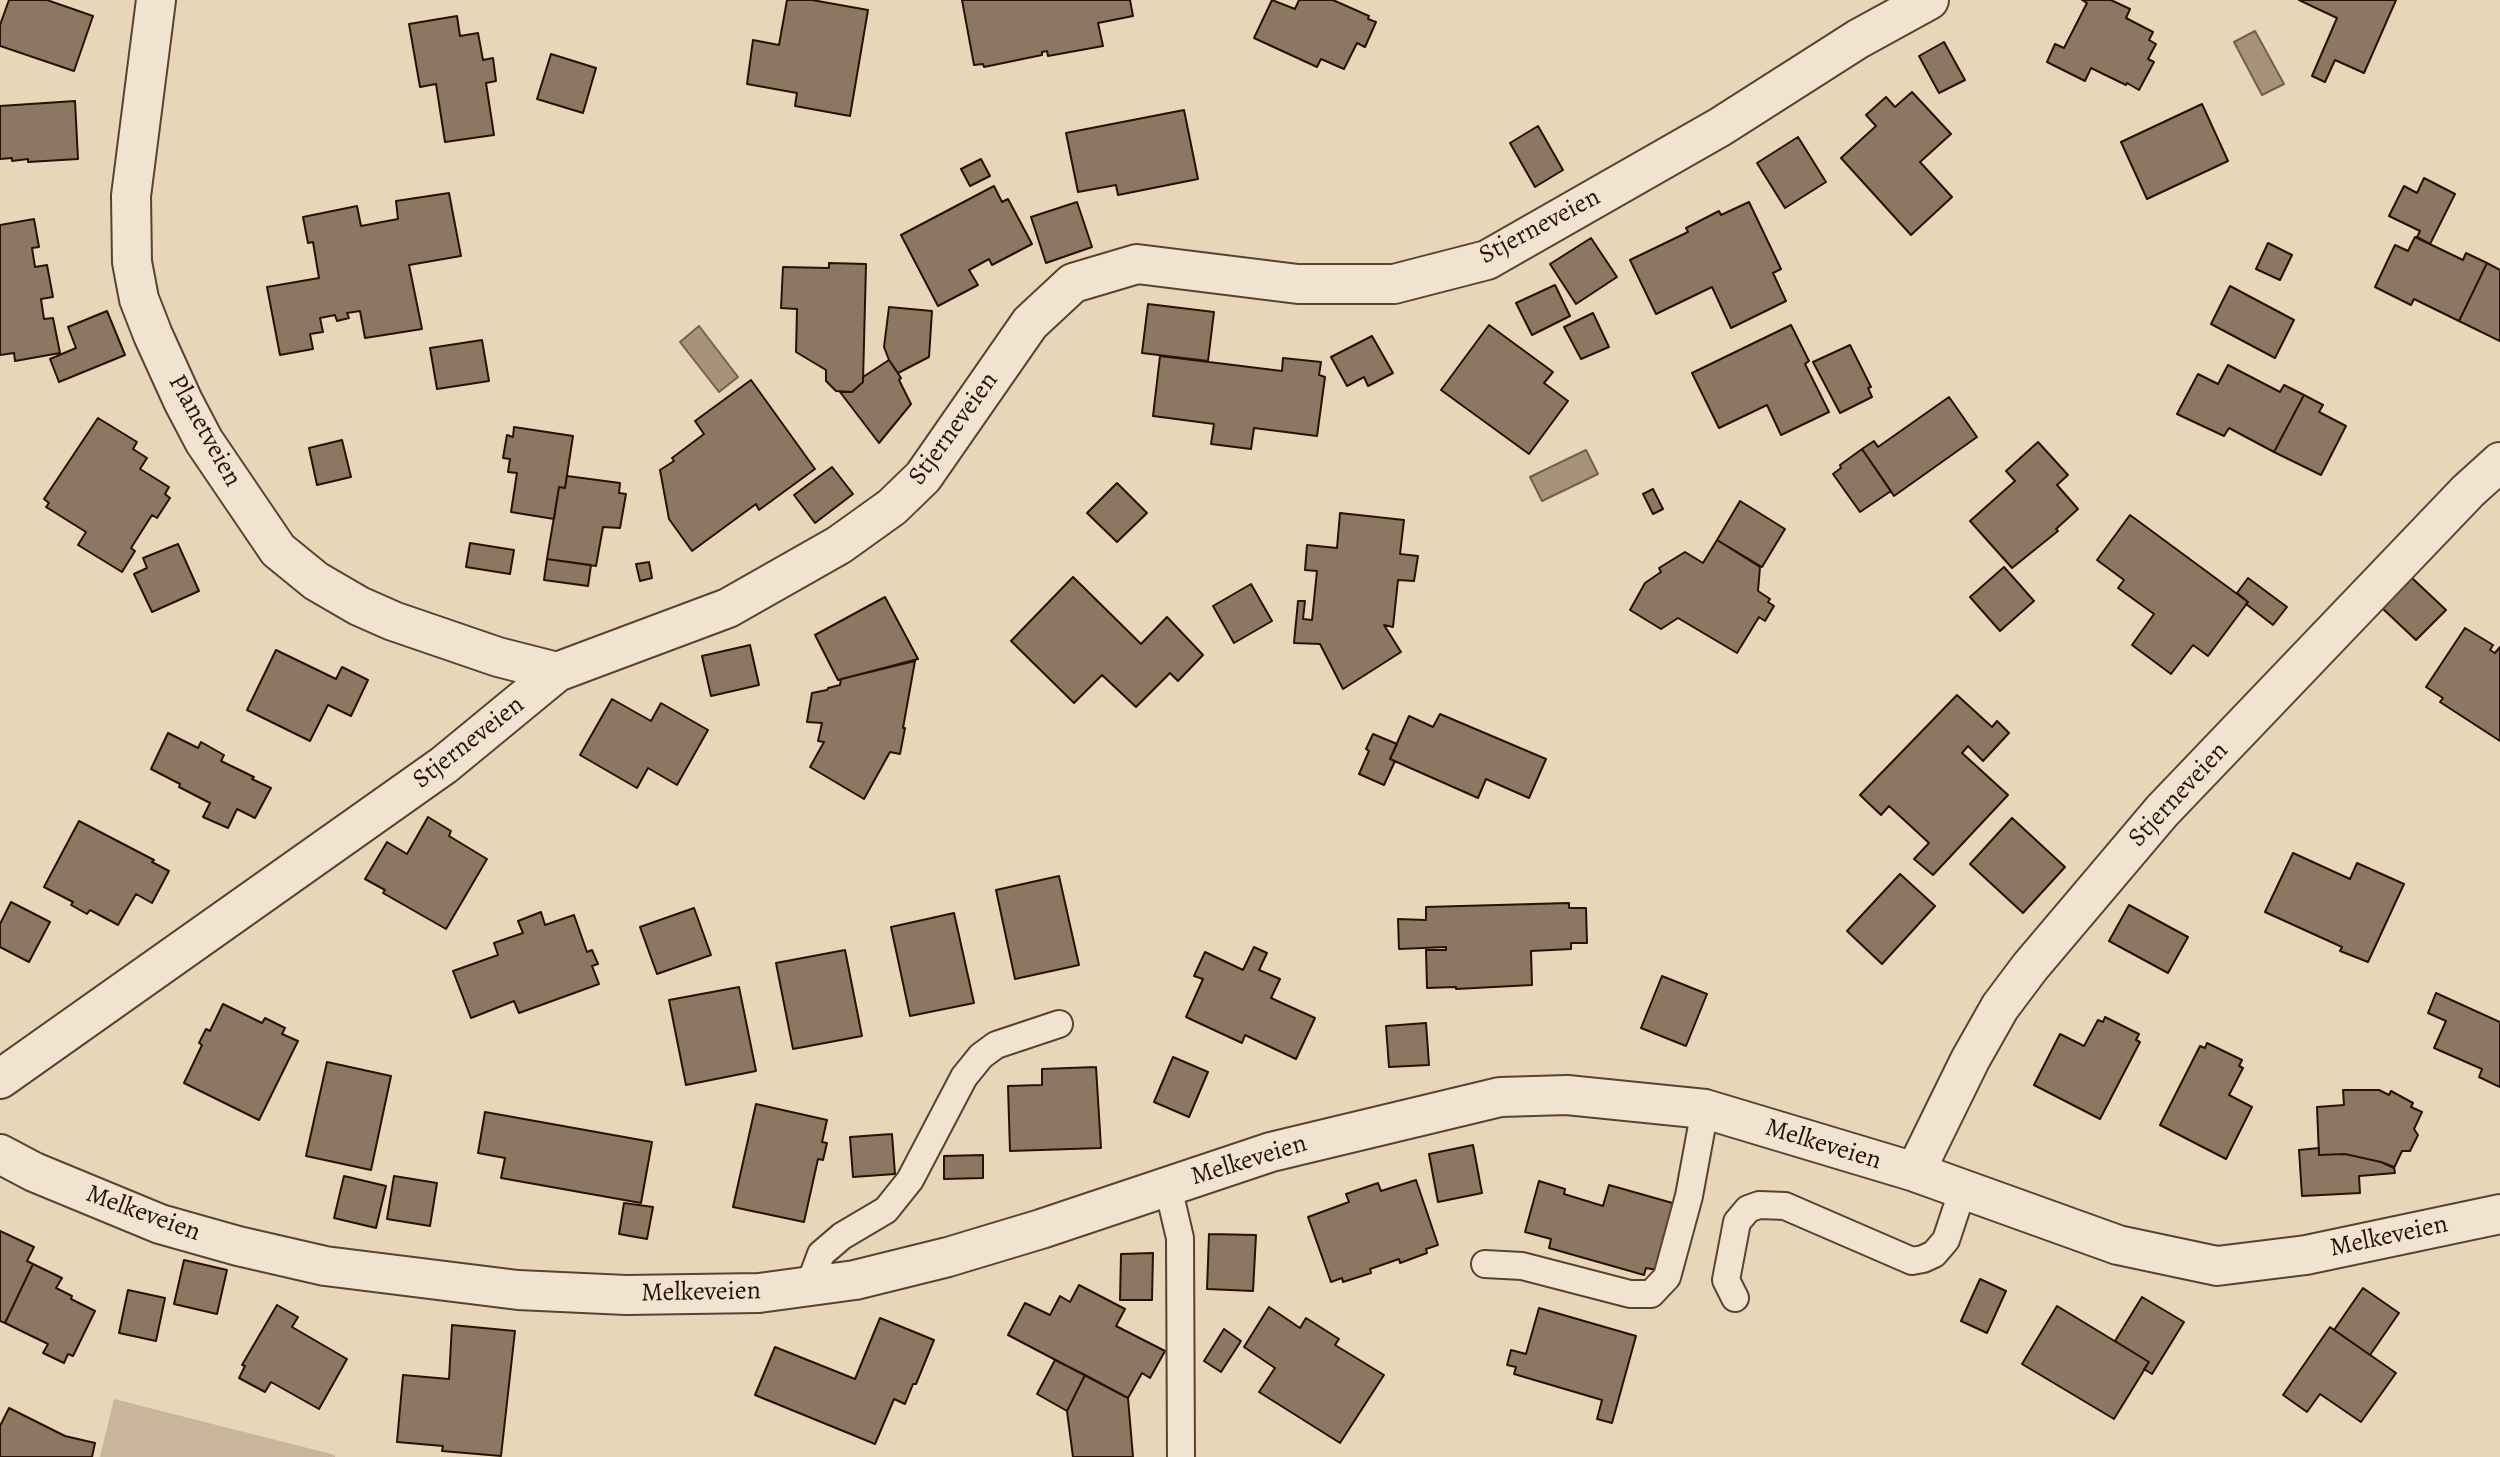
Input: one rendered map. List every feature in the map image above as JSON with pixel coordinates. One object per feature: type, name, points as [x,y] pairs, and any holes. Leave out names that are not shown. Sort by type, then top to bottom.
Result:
[{"type":"street","name":"Planetveien","points":[[156,0],[131,196],[132,262],[139,299],[153,335],[204,440],[278,550],[316,582],[359,607],[393,621],[498,657],[557,673]]},
{"type":"street","name":"Stjerneveien","points":[[0,1079],[444,765],[557,673],[728,608],[839,545],[892,507],[923,477],[1030,323],[1073,283],[1137,264],[1298,284],[1394,284],[1487,260],[1720,127],[1858,39],[1929,0]]},
{"type":"street","name":"Stjerneveien","points":[[1915,1172],[1970,1060],[2000,1007],[2030,967],[2162,811],[2468,491],[2500,462]]},
{"type":"street","name":"Melkeveien","points":[[0,1154],[34,1172],[160,1224],[325,1266],[531,1291],[626,1295],[759,1293],[855,1280],[948,1257],[1041,1229],[1271,1152],[1500,1097],[1567,1095],[1705,1109],[1915,1172],[2118,1245],[2217,1266],[2306,1255],[2500,1213]]},
{"type":"lane","points":[[809,1286],[821,1254],[842,1236],[886,1210],[909,1180],[964,1077],[981,1056],[996,1045],[1059,1024]]},
{"type":"lane","points":[[1485,1264],[1522,1266],[1630,1294],[1651,1294],[1667,1277],[1689,1196],[1705,1109]]},
{"type":"lane","points":[[1168,1187],[1180,1238],[1181,1457]]},
{"type":"lane","points":[[1735,1298],[1726,1280],[1737,1222],[1748,1209],[1770,1204],[1785,1206],[1912,1261],[1934,1254],[1946,1240],[1963,1189]]},
{"type":"shaded area","points":[[2255,31],[2284,84],[2262,95],[2234,42]]},
{"type":"shaded area","points":[[699,326],[738,377],[719,392],[680,342]]},
{"type":"shaded area","points":[[1586,450],[1598,474],[1542,501],[1530,477]]},
{"type":"shaded area","points":[[114,1399],[335,1455],[335,1457],[100,1457]]},
{"type":"building","points":[[9,0],[47,0],[93,16],[74,71],[0,46],[0,25]]},
{"type":"building","points":[[787,0],[812,0],[868,10],[850,116],[795,106],[797,93],[747,84],[753,40],[779,45]]},
{"type":"building","points":[[962,0],[1130,0],[1133,16],[1098,23],[1103,46],[1048,56],[1047,51],[1042,52],[1042,55],[984,67],[983,64],[974,65]]},
{"type":"building","points":[[1272,0],[1295,9],[1299,0],[1333,0],[1369,16],[1368,19],[1376,22],[1365,47],[1357,43],[1344,69],[1321,59],[1317,67],[1254,38]]},
{"type":"building","points":[[2082,0],[2111,0],[2130,9],[2126,18],[2153,32],[2149,40],[2156,44],[2148,59],[2154,62],[2139,90],[2091,68],[2085,81],[2047,62],[2055,44],[2064,48],[2087,3]]},
{"type":"building","points":[[2299,0],[2396,0],[2364,73],[2335,60],[2325,82],[2312,76],[2337,18]]},
{"type":"building","points":[[457,16],[460,36],[478,33],[483,60],[493,58],[496,81],[486,83],[494,135],[445,142],[436,84],[420,87],[409,24]]},
{"type":"building","points":[[1944,42],[1965,80],[1939,93],[1919,56]]},
{"type":"building","points":[[551,54],[596,68],[583,113],[537,99]]},
{"type":"building","points":[[1912,92],[1951,134],[1920,162],[1952,197],[1911,235],[1841,158],[1876,126],[1866,115],[1886,97],[1895,107]]},
{"type":"building","points":[[75,101],[78,159],[28,162],[28,159],[0,159],[0,106]]},
{"type":"building","points":[[2202,104],[2228,161],[2147,199],[2121,142]]},
{"type":"building","points":[[1184,110],[1198,179],[1118,195],[1116,185],[1078,192],[1066,133]]},
{"type":"building","points":[[1538,126],[1563,170],[1535,187],[1510,143]]},
{"type":"building","points":[[1798,137],[1826,182],[1785,208],[1757,163]]},
{"type":"building","points":[[981,159],[990,176],[970,186],[961,169]]},
{"type":"building","points":[[2424,178],[2455,194],[2430,244],[2417,237],[2420,231],[2389,216],[2404,186],[2417,193]]},
{"type":"building","points":[[994,186],[1002,202],[1008,199],[1032,244],[992,265],[989,259],[969,270],[978,285],[938,306],[901,235]]},
{"type":"building","points":[[449,193],[461,256],[409,265],[422,329],[365,338],[360,311],[347,313],[349,318],[337,321],[335,315],[320,318],[323,332],[310,334],[313,349],[280,355],[267,287],[319,278],[313,242],[308,243],[303,217],[357,206],[361,226],[398,219],[396,201]]},
{"type":"building","points":[[1077,202],[1092,247],[1046,263],[1031,217]]},
{"type":"building","points":[[1749,202],[1781,269],[1773,273],[1786,301],[1731,328],[1712,287],[1656,314],[1630,260],[1688,232],[1686,228],[1719,211],[1721,215]]},
{"type":"building","points":[[34,219],[39,247],[32,248],[35,267],[47,265],[53,297],[41,299],[44,319],[53,318],[60,353],[15,361],[14,353],[0,355],[0,225]]},
{"type":"building","points":[[2415,237],[2463,260],[2466,253],[2487,263],[2459,321],[2414,299],[2411,305],[2375,287],[2395,245],[2408,251]]},
{"type":"building","points":[[1591,238],[1617,277],[1576,304],[1550,264]]},
{"type":"building","points":[[2268,243],[2292,255],[2280,280],[2256,269]]},
{"type":"building","points":[[829,263],[866,264],[863,382],[852,392],[836,391],[826,381],[826,370],[796,352],[797,309],[781,308],[783,267],[829,268]]},
{"type":"building","points":[[2487,263],[2500,270],[2500,341],[2459,321]]},
{"type":"building","points":[[1555,285],[1570,316],[1532,335],[1516,303]]},
{"type":"building","points":[[2230,286],[2294,320],[2275,358],[2211,324]]},
{"type":"building","points":[[1148,304],[1214,312],[1208,361],[1142,353]]},
{"type":"building","points":[[889,307],[932,311],[929,357],[898,373],[884,347]]},
{"type":"building","points":[[107,311],[125,355],[59,382],[50,359],[76,348],[68,327]]},
{"type":"building","points":[[1593,313],[1609,347],[1581,359],[1564,327]]},
{"type":"building","points":[[1489,325],[1553,372],[1544,383],[1568,401],[1529,454],[1441,390]]},
{"type":"building","points":[[1791,325],[1809,361],[1805,364],[1829,412],[1781,435],[1767,405],[1719,428],[1692,373]]},
{"type":"building","points":[[1372,336],[1393,373],[1368,386],[1364,377],[1347,386],[1331,357]]},
{"type":"building","points":[[482,340],[489,381],[437,389],[430,348]]},
{"type":"building","points":[[1850,345],[1871,387],[1868,388],[1872,397],[1840,413],[1813,362]]},
{"type":"building","points":[[1160,356],[1282,371],[1283,358],[1321,362],[1319,375],[1325,377],[1317,436],[1254,428],[1251,449],[1211,444],[1214,424],[1153,416]]},
{"type":"building","points":[[889,360],[901,378],[899,380],[911,404],[879,443],[840,392],[852,392],[863,382],[863,377]]},
{"type":"building","points":[[2228,365],[2280,392],[2284,385],[2304,395],[2274,452],[2229,428],[2224,436],[2177,414],[2198,374],[2218,384]]},
{"type":"building","points":[[751,380],[815,469],[759,510],[756,504],[692,551],[669,519],[660,470],[704,434],[695,421]]},
{"type":"building","points":[[2304,395],[2323,405],[2319,412],[2346,426],[2321,475],[2274,452]]},
{"type":"building","points":[[1949,397],[1977,437],[1894,496],[1862,449],[1874,441],[1878,447]]},
{"type":"building","points":[[98,418],[137,442],[133,449],[147,458],[140,469],[169,487],[165,494],[170,498],[157,518],[152,515],[131,548],[135,551],[122,572],[78,545],[86,532],[46,507],[49,503],[44,499]]},
{"type":"building","points":[[514,427],[573,436],[565,488],[559,487],[554,519],[511,512],[517,473],[508,472],[510,459],[503,458],[507,435],[513,437]]},
{"type":"building","points":[[342,440],[351,477],[317,485],[309,448]]},
{"type":"building","points":[[2038,442],[2068,475],[2057,485],[2078,509],[2056,529],[2058,531],[2012,568],[1970,521],[2015,481],[2006,471]]},
{"type":"building","points":[[1862,449],[1891,491],[1860,512],[1833,474],[1841,468],[1840,465]]},
{"type":"building","points":[[832,467],[853,494],[815,523],[794,495]]},
{"type":"building","points":[[567,476],[620,483],[619,493],[626,494],[620,528],[603,527],[596,566],[547,559],[559,487],[565,488]]},
{"type":"building","points":[[1117,483],[1147,513],[1117,542],[1087,513]]},
{"type":"building","points":[[1653,489],[1663,509],[1653,514],[1643,494]]},
{"type":"building","points":[[1740,501],[1785,529],[1762,567],[1717,540]]},
{"type":"building","points":[[1340,513],[1404,520],[1400,554],[1418,556],[1414,581],[1398,580],[1393,627],[1384,625],[1401,652],[1343,689],[1320,644],[1294,643],[1298,601],[1305,601],[1303,619],[1312,620],[1317,571],[1305,570],[1307,545],[1337,548]]},
{"type":"building","points":[[2130,515],[2248,602],[2208,656],[2193,645],[2171,674],[2132,645],[2154,614],[2118,588],[2124,580],[2097,560]]},
{"type":"building","points":[[1717,540],[1760,567],[1758,591],[1770,599],[1768,602],[1774,606],[1765,621],[1759,617],[1737,653],[1678,618],[1661,629],[1630,610],[1645,583],[1661,572],[1659,568],[1685,552],[1703,563]]},
{"type":"building","points":[[470,543],[514,550],[510,574],[466,567]]},
{"type":"building","points":[[178,544],[199,591],[152,612],[134,574],[147,568],[143,558]]},
{"type":"building","points":[[547,559],[591,565],[588,586],[544,580]]},
{"type":"building","points":[[649,562],[652,578],[640,581],[636,564]]},
{"type":"building","points":[[2004,567],[2034,601],[2000,631],[1970,597]]},
{"type":"building","points":[[1073,577],[1141,644],[1167,617],[1203,655],[1178,681],[1170,673],[1136,707],[1102,675],[1074,703],[1011,641]]},
{"type":"building","points":[[2411,577],[2446,610],[2416,640],[2382,608]]},
{"type":"building","points":[[2248,578],[2287,607],[2273,625],[2246,604],[2248,602],[2237,593]]},
{"type":"building","points":[[1251,584],[1272,621],[1234,643],[1213,606]]},
{"type":"building","points":[[885,597],[918,659],[838,680],[815,635]]},
{"type":"building","points":[[2465,628],[2493,645],[2490,650],[2495,653],[2500,647],[2500,741],[2440,702],[2443,698],[2426,687]]},
{"type":"building","points":[[750,645],[759,685],[711,696],[702,656]]},
{"type":"building","points":[[276,650],[336,679],[342,667],[368,680],[351,716],[328,705],[310,741],[247,710]]},
{"type":"building","points":[[915,661],[900,754],[890,752],[864,799],[810,767],[824,742],[818,741],[822,723],[807,722],[812,693],[840,685],[841,679]]},
{"type":"building","points":[[1957,695],[1992,727],[1997,721],[2009,733],[1983,761],[1968,746],[1962,753],[2008,795],[1933,875],[1914,859],[1929,843],[1889,806],[1881,815],[1860,795]]},
{"type":"building","points":[[612,699],[651,721],[661,703],[708,730],[677,785],[648,768],[637,788],[580,755]]},
{"type":"building","points":[[1440,714],[1546,759],[1529,798],[1486,779],[1478,798],[1390,759],[1409,716],[1433,727]]},
{"type":"building","points":[[168,733],[198,748],[201,742],[224,755],[221,761],[271,788],[255,818],[237,809],[228,828],[203,817],[210,803],[151,769]]},
{"type":"building","points":[[1373,734],[1397,744],[1390,759],[1395,761],[1384,785],[1359,774]]},
{"type":"building","points":[[428,817],[451,831],[449,836],[487,859],[446,929],[383,893],[385,890],[365,879],[387,842],[407,854]]},
{"type":"building","points":[[2012,818],[2065,867],[2023,913],[1970,864]]},
{"type":"building","points":[[79,821],[154,860],[152,862],[169,871],[152,903],[136,894],[118,925],[90,910],[87,914],[71,905],[73,902],[44,887]]},
{"type":"building","points":[[2293,853],[2350,879],[2357,863],[2404,884],[2368,962],[2340,951],[2342,947],[2265,912]]},
{"type":"building","points":[[1900,874],[1935,906],[1882,964],[1847,931]]},
{"type":"building","points":[[1059,876],[1079,965],[1015,979],[996,890]]},
{"type":"building","points":[[11,902],[50,922],[29,962],[0,947],[0,924]]},
{"type":"building","points":[[1569,903],[1569,908],[1586,908],[1587,943],[1571,943],[1571,949],[1531,951],[1532,985],[1427,988],[1426,950],[1446,950],[1446,947],[1399,949],[1398,919],[1426,920],[1426,907]]},
{"type":"building","points":[[2129,905],[2188,937],[2168,973],[2109,941]]},
{"type":"building","points":[[694,908],[711,955],[657,974],[640,927]]},
{"type":"building","points":[[541,912],[545,925],[574,915],[587,952],[592,950],[598,964],[592,966],[599,984],[519,1013],[514,1001],[471,1018],[453,971],[498,955],[494,943],[523,933],[518,921]]},
{"type":"building","points":[[954,913],[974,1003],[910,1016],[891,927]]},
{"type":"building","points":[[1254,947],[1267,953],[1259,970],[1280,979],[1271,998],[1315,1018],[1296,1059],[1245,1035],[1242,1043],[1186,1017],[1203,979],[1194,976],[1205,952],[1243,970]]},
{"type":"building","points":[[845,950],[862,1036],[793,1049],[776,963]]},
{"type":"building","points":[[1662,976],[1707,994],[1686,1046],[1641,1028]]},
{"type":"building","points":[[739,987],[756,1071],[686,1085],[669,1000]]},
{"type":"building","points":[[2436,993],[2500,1022],[2500,1087],[2479,1077],[2482,1069],[2434,1048],[2446,1021],[2428,1013]]},
{"type":"building","points":[[223,1004],[262,1023],[265,1018],[285,1028],[282,1034],[298,1041],[259,1120],[184,1083],[202,1045],[199,1043],[206,1029],[210,1031]]},
{"type":"building","points":[[2105,1017],[2139,1034],[2136,1040],[2140,1042],[2100,1119],[2034,1085],[2060,1034],[2084,1046],[2098,1020],[2103,1022]]},
{"type":"building","points":[[1426,1023],[1429,1065],[1389,1067],[1386,1026]]},
{"type":"building","points":[[2207,1043],[2242,1060],[2239,1066],[2243,1068],[2229,1095],[2252,1107],[2226,1159],[2160,1125],[2200,1046],[2205,1048]]},
{"type":"building","points":[[1173,1057],[1208,1072],[1189,1117],[1154,1102]]},
{"type":"building","points":[[327,1062],[391,1076],[371,1170],[306,1156]]},
{"type":"building","points":[[1096,1067],[1101,1148],[1010,1151],[1008,1086],[1042,1085],[1042,1069]]},
{"type":"building","points":[[2343,1090],[2379,1090],[2389,1095],[2391,1091],[2413,1103],[2411,1107],[2422,1112],[2414,1129],[2418,1135],[2410,1151],[2402,1151],[2394,1168],[2381,1162],[2345,1154],[2319,1155],[2317,1107],[2344,1105]]},
{"type":"building","points":[[756,1104],[827,1120],[822,1142],[827,1143],[823,1160],[818,1159],[804,1222],[733,1207]]},
{"type":"building","points":[[485,1112],[652,1142],[641,1203],[501,1178],[505,1158],[478,1153]]},
{"type":"building","points":[[892,1134],[895,1174],[853,1177],[850,1137]]},
{"type":"building","points":[[1473,1145],[1482,1193],[1438,1202],[1429,1154]]},
{"type":"building","points":[[2319,1148],[2319,1155],[2345,1154],[2381,1162],[2394,1167],[2395,1173],[2359,1176],[2360,1193],[2302,1196],[2299,1150]]},
{"type":"building","points":[[983,1155],[983,1178],[944,1179],[944,1156]]},
{"type":"building","points":[[344,1176],[386,1186],[376,1228],[334,1218]]},
{"type":"building","points":[[394,1176],[437,1183],[430,1226],[387,1219]]},
{"type":"building","points":[[1416,1180],[1438,1245],[1426,1249],[1427,1253],[1400,1263],[1399,1259],[1370,1269],[1371,1273],[1343,1282],[1342,1278],[1331,1282],[1308,1217],[1349,1202],[1346,1194],[1378,1183],[1381,1191]]},
{"type":"building","points":[[1539,1181],[1565,1189],[1564,1194],[1603,1206],[1609,1185],[1676,1204],[1657,1270],[1646,1268],[1644,1275],[1549,1248],[1551,1239],[1525,1232]]},
{"type":"building","points":[[624,1203],[653,1207],[647,1239],[619,1234]]},
{"type":"building","points":[[0,1231],[34,1247],[27,1261],[33,1264],[5,1323],[0,1321]]},
{"type":"building","points":[[1209,1234],[1256,1235],[1253,1291],[1207,1289]]},
{"type":"building","points":[[1153,1253],[1152,1300],[1120,1300],[1121,1254]]},
{"type":"building","points":[[184,1260],[227,1270],[217,1314],[174,1304]]},
{"type":"building","points":[[33,1264],[62,1278],[56,1288],[95,1311],[73,1356],[68,1354],[64,1363],[43,1353],[48,1344],[5,1323]]},
{"type":"building","points":[[1980,1279],[2006,1291],[1987,1333],[1961,1321]]},
{"type":"building","points":[[1079,1285],[1125,1309],[1116,1326],[1165,1351],[1150,1378],[1142,1373],[1128,1398],[1008,1335],[1025,1303],[1050,1315],[1060,1296],[1070,1302]]},
{"type":"building","points":[[2363,1288],[2399,1313],[2370,1355],[2334,1330]]},
{"type":"building","points":[[128,1290],[165,1298],[156,1341],[119,1333]]},
{"type":"building","points":[[2142,1297],[2184,1322],[2152,1374],[2144,1369],[2149,1362],[2115,1341]]},
{"type":"building","points":[[277,1305],[298,1317],[292,1327],[347,1359],[319,1409],[271,1382],[265,1392],[239,1378],[245,1366],[242,1365]]},
{"type":"building","points":[[2057,1306],[2149,1362],[2114,1419],[2022,1364]]},
{"type":"building","points":[[1269,1307],[1300,1328],[1306,1318],[1339,1339],[1335,1345],[1384,1375],[1340,1443],[1259,1392],[1275,1368],[1244,1347]]},
{"type":"building","points":[[1539,1308],[1636,1336],[1612,1423],[1597,1419],[1602,1400],[1514,1374],[1516,1367],[1507,1365],[1511,1350],[1526,1354]]},
{"type":"building","points":[[880,1318],[934,1340],[905,1404],[894,1399],[875,1444],[755,1395],[775,1347],[855,1379]]},
{"type":"building","points":[[452,1325],[515,1331],[501,1456],[442,1451],[443,1446],[397,1442],[403,1375],[449,1379]]},
{"type":"building","points":[[2330,1327],[2396,1373],[2361,1422],[2320,1394],[2307,1412],[2283,1395]]},
{"type":"building","points":[[1224,1329],[1241,1341],[1221,1372],[1204,1361]]},
{"type":"building","points":[[1055,1360],[1085,1375],[1067,1411],[1037,1394]]},
{"type":"building","points":[[1085,1375],[1128,1398],[1133,1457],[1073,1457],[1067,1411]]},
{"type":"building","points":[[9,1408],[65,1436],[95,1443],[92,1457],[0,1457],[0,1426]]}]
